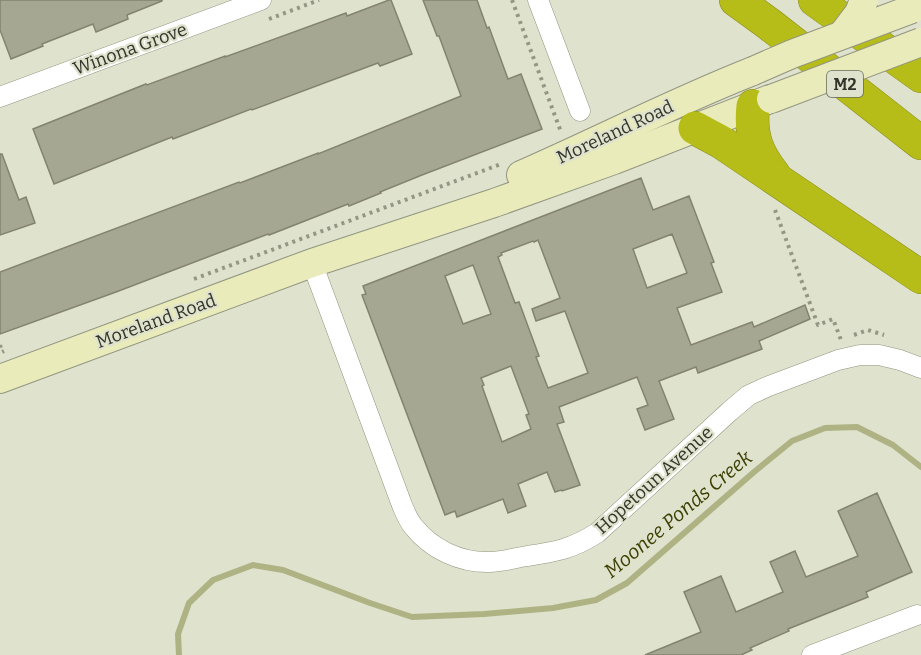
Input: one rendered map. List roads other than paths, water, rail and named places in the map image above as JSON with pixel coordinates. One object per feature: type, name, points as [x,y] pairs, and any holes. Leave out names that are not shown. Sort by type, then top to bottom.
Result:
[{"type":"highway","name":"M2","points":[[736,0],[921,143]]},
{"type":"highway","points":[[815,0],[921,76]]},
{"type":"highway","points":[[760,90],[751,120],[756,147],[775,176],[804,198]]},
{"type":"highway","points":[[695,128],[721,142],[921,277]]},
{"type":"main road","points":[[843,34],[859,13],[864,0]]},
{"type":"main road","name":"Moreland Road","points":[[0,379],[312,263],[494,203],[725,118],[760,90],[792,54],[916,7]]},
{"type":"main road","name":"Moreland Road","points":[[312,263],[568,154],[697,93],[760,90],[921,42]]},
{"type":"street","name":"Winona Grove","points":[[0,97],[261,0]]},
{"type":"street","points":[[538,0],[580,111]]},
{"type":"street","name":"Hopetoun Avenue","points":[[312,263],[402,505],[412,524],[426,540],[442,551],[476,562],[492,562],[556,551],[585,541],[597,533],[730,411],[749,395],[769,386],[838,360],[860,355],[879,355],[921,368]]},
{"type":"street","points":[[812,655],[916,615]]},
{"type":"waterway","name":"Moonee Ponds Creek","points":[[179,655],[178,634],[189,603],[213,580],[253,565],[283,570],[412,617],[553,608],[596,600],[627,583],[792,441],[825,428],[857,427],[893,445],[921,467]]}]
